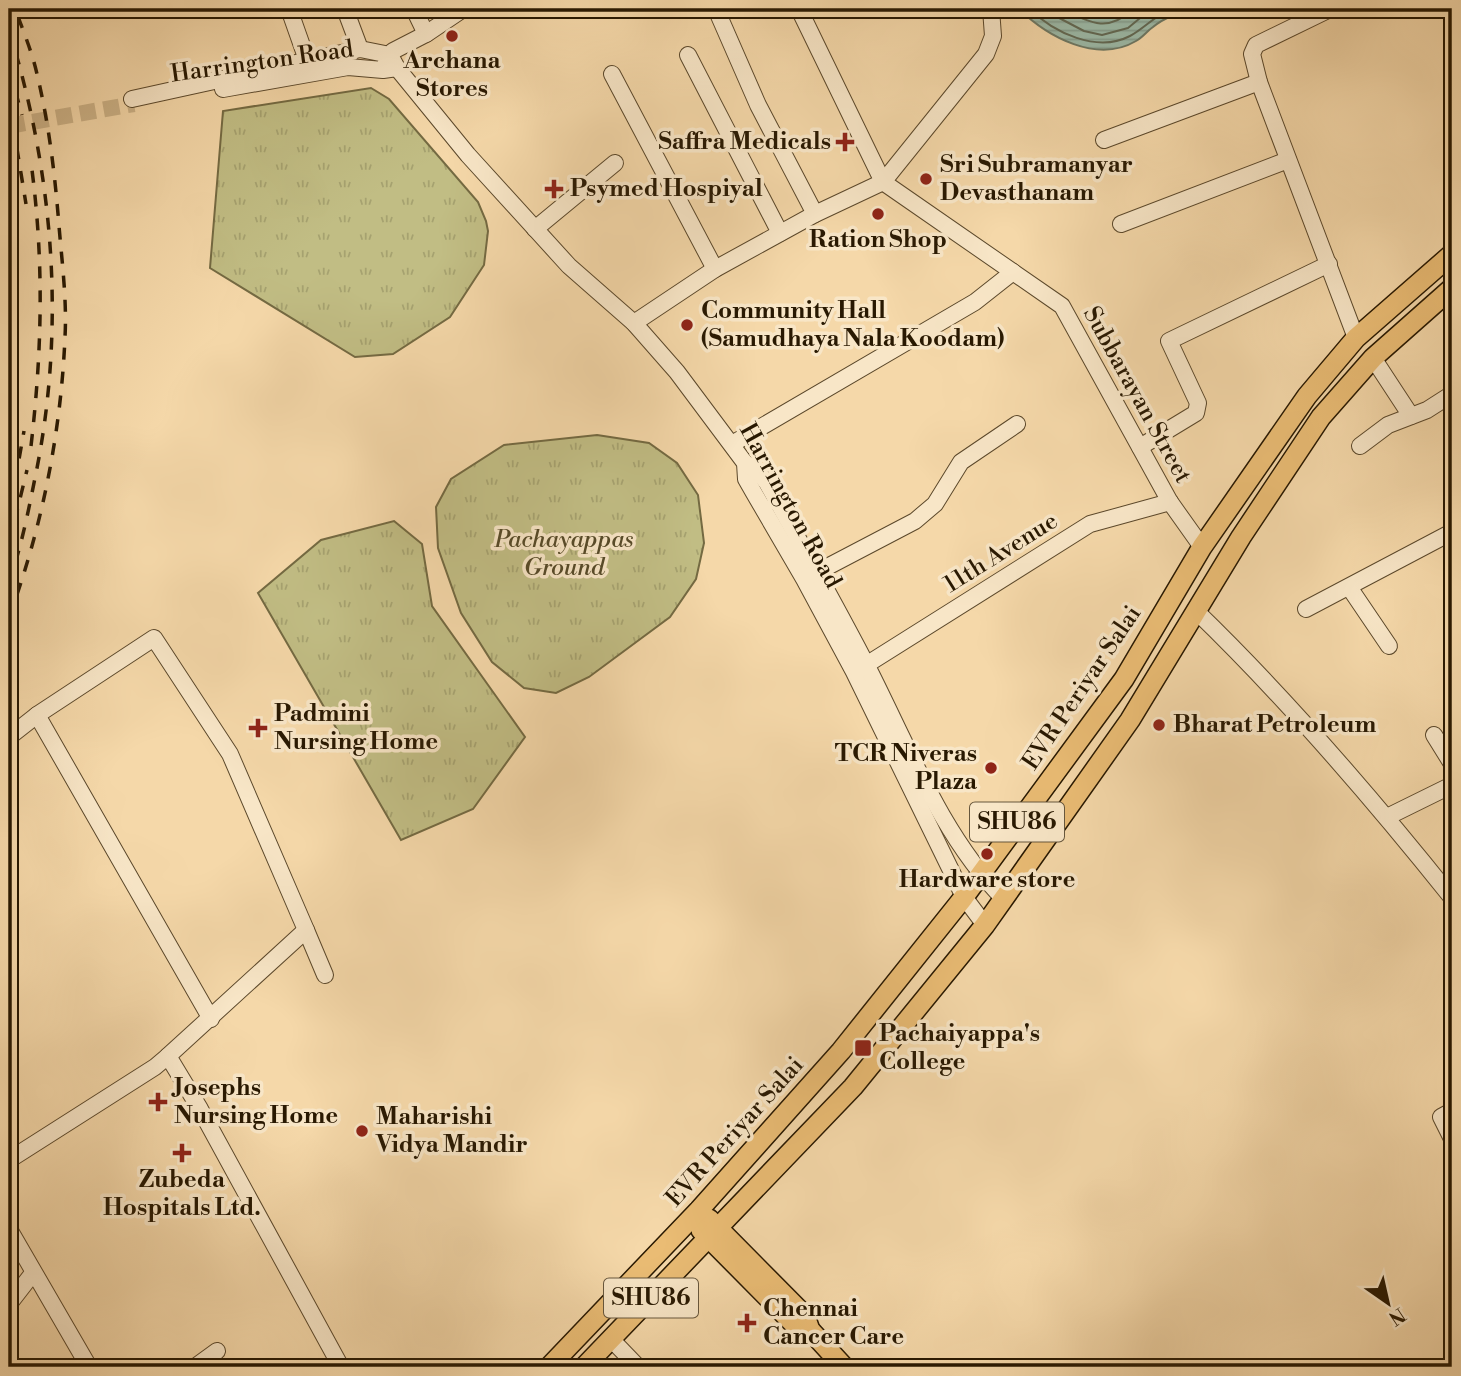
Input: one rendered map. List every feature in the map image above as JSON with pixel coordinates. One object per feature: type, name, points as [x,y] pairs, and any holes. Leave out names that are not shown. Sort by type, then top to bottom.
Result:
[{"type":"main road","name":"EVR Periyar Salai","points":[[549,1367],[694,1215],[841,1051],[964,897],[1124,679],[1202,547],[1307,396],[1356,338],[1452,254]]},
{"type":"main road","name":"EVR Periyar Salai","points":[[584,1367],[853,1087],[985,925],[1130,720],[1241,537],[1321,416],[1373,358],[1452,288]]},
{"type":"main road","points":[[694,1215],[795,1325],[810,1330],[844,1367]]},
{"type":"street","points":[[289,9],[311,59]]},
{"type":"street","points":[[301,9],[312,39],[311,59]]},
{"type":"street","points":[[345,9],[360,49]]},
{"type":"street","points":[[414,9],[426,34]]},
{"type":"street","points":[[390,64],[393,51],[426,34],[463,9]]},
{"type":"street","points":[[716,9],[758,105],[815,214]]},
{"type":"street","points":[[799,9],[883,182]]},
{"type":"street","points":[[634,323],[715,269],[815,214],[883,182],[983,58],[990,46],[993,30],[990,9]]},
{"type":"street","points":[[1330,9],[1256,45],[1252,54],[1259,82],[1356,338]]},
{"type":"street","name":"Harrington Road","points":[[390,64],[348,67],[133,101],[360,49],[390,64],[569,266],[634,323],[677,372],[745,463],[746,479],[810,575],[860,668]]},
{"type":"street","points":[[688,55],[780,233]]},
{"type":"street","points":[[612,74],[715,269]]},
{"type":"street","points":[[1104,140],[1259,82]]},
{"type":"street","points":[[1121,224],[1288,160]]},
{"type":"street","points":[[535,229],[615,163]]},
{"type":"street","name":"Subbarayan Street","points":[[883,182],[1062,306],[1170,502],[1202,547]]},
{"type":"street","points":[[1140,447],[1196,414],[1198,403],[1169,341],[1329,264]]},
{"type":"street","points":[[732,444],[975,302],[1013,272]]},
{"type":"street","points":[[1373,358],[1411,416]]},
{"type":"street","points":[[1360,446],[1388,425],[1427,410],[1452,394]]},
{"type":"street","points":[[810,575],[915,521],[935,504],[961,462],[1017,424]]},
{"type":"street","name":"11th Avenue","points":[[860,668],[1090,524],[1170,502]]},
{"type":"street","points":[[1306,609],[1450,538]]},
{"type":"street","points":[[1349,587],[1389,646]]},
{"type":"street","points":[[1196,611],[1251,663],[1387,817],[1452,898]]},
{"type":"street","points":[[9,737],[37,715],[154,638],[230,754],[325,975]]},
{"type":"street","points":[[860,668],[979,874],[1004,900]]},
{"type":"street","points":[[860,668],[964,897],[985,925]]},
{"type":"street","points":[[37,715],[211,1019]]},
{"type":"street","points":[[1434,735],[1452,764]]},
{"type":"street","points":[[1387,817],[1452,785]]},
{"type":"street","points":[[9,1160],[155,1067],[306,930]]},
{"type":"street","points":[[168,1056],[200,1109],[341,1367]]},
{"type":"street","points":[[1452,1111],[1441,1117],[1452,1139]]},
{"type":"street","points":[[9,1229],[89,1367]]},
{"type":"street","points":[[9,1304],[33,1273]]},
{"type":"street","points":[[611,1339],[638,1367]]},
{"type":"street","points":[[195,1367],[217,1351]]},
{"type":"green space","points":[[371,88],[389,99],[478,202],[488,231],[484,265],[450,317],[393,354],[355,357],[210,268],[223,111]]},
{"type":"green space","name":"Pachayappas Ground","points":[[597,435],[649,443],[677,463],[698,495],[704,543],[696,579],[670,617],[589,677],[556,693],[524,688],[492,662],[461,613],[438,548],[436,507],[451,479],[504,445]]},
{"type":"green space","points":[[394,521],[422,544],[432,606],[525,737],[473,809],[401,840],[258,593],[321,540]]},
{"type":"water","points":[[1019,9],[1193,9],[1162,21],[1136,41],[1105,50],[1074,44],[1058,37]]},
{"type":"tunnel","points":[[9,126],[134,104]]},
{"type":"railway","points":[[9,617],[31,549],[48,479],[63,373],[65,323],[64,282],[48,131],[35,66],[15,9]]},
{"type":"railway","points":[[9,30],[36,140],[45,196],[52,309],[45,422],[27,517],[9,582]]},
{"type":"railway","points":[[9,68],[22,115]]},
{"type":"railway","points":[[9,100],[26,204]]},
{"type":"railway","points":[[31,446],[40,308],[32,170]]},
{"type":"railway","points":[[15,482],[24,431]]},
{"type":"railway","points":[[9,544],[27,470]]},
{"type":"place","name":"Archana Stores","points":[[452,36]]},
{"type":"place","name":"Saffra Medicals","points":[[845,142]]},
{"type":"place","name":"Sri Subramanyar Devasthanam","points":[[926,179]]},
{"type":"place","name":"Psymed Hospiyal","points":[[554,189]]},
{"type":"place","name":"Ration Shop","points":[[878,214]]},
{"type":"place","name":"Community Hall (Samudhaya Nala Koodam)","points":[[687,325]]},
{"type":"place","name":"Bharat Petroleum","points":[[1159,725]]},
{"type":"place","name":"Padmini Nursing Home","points":[[258,728]]},
{"type":"place","name":"TCR Niveras Plaza","points":[[991,768]]},
{"type":"place","name":"Hardware store","points":[[987,854]]},
{"type":"place","name":"Pachaiyappa's College","points":[[863,1048]]},
{"type":"place","name":"Josephs Nursing Home","points":[[158,1102]]},
{"type":"place","name":"Maharishi Vidya Mandir","points":[[362,1131]]},
{"type":"place","name":"Zubeda Hospitals Ltd.","points":[[182,1153]]},
{"type":"place","name":"Chennai Cancer Care","points":[[747,1323]]}]
